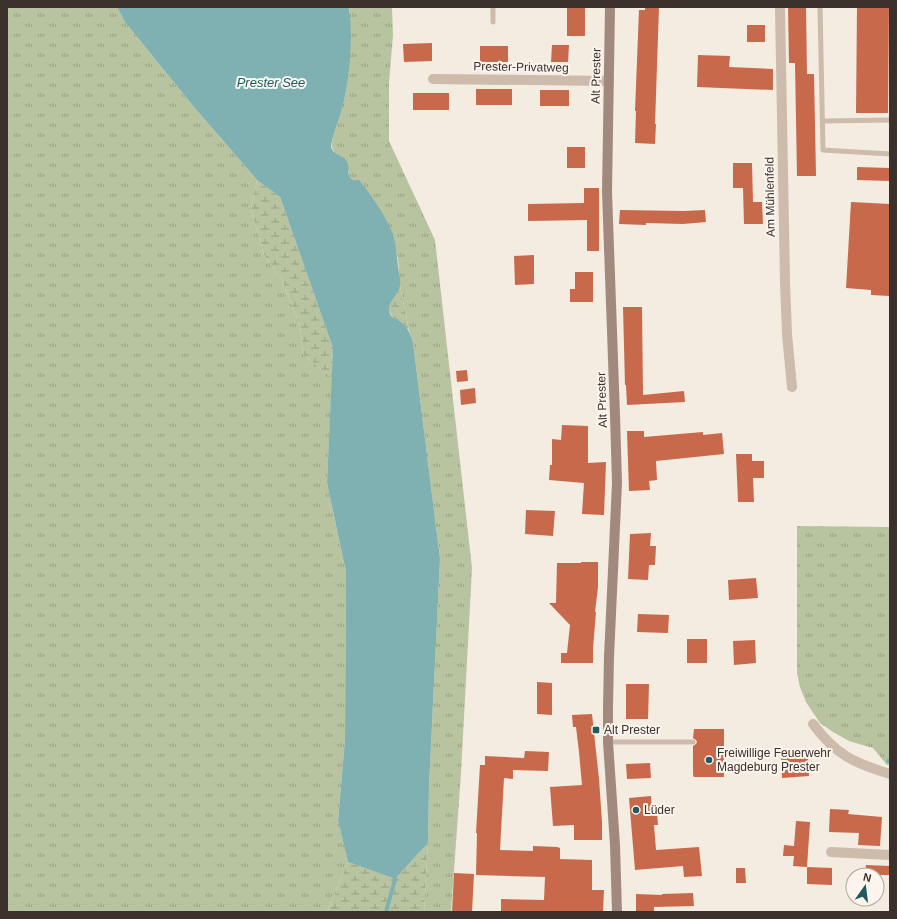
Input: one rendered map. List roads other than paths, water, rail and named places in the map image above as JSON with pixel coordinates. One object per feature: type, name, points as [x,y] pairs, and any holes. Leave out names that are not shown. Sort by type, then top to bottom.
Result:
[{"type":"main road","name":"Alt Prester","points":[[610,7],[607,192],[617,483],[609,657],[608,742],[616,868],[617,912]]},
{"type":"street","name":"Am Mühlenfeld","points":[[780,7],[785,289],[787,334],[792,387]]},
{"type":"street","name":"Prester-Privatweg","points":[[433,79],[609,81]]},
{"type":"street","points":[[813,724],[827,741],[844,755],[862,764],[890,774]]},
{"type":"street","points":[[830,852],[890,856]]},
{"type":"lane","points":[[493,7],[493,22]]},
{"type":"lane","points":[[820,7],[824,150],[890,154]]},
{"type":"lane","points":[[823,121],[890,120]]},
{"type":"lane","points":[[608,742],[693,742]]},
{"type":"water","name":"Prester See","points":[[117,7],[349,7],[351,43],[347,82],[343,105],[331,146],[335,153],[345,158],[348,163],[349,176],[354,180],[359,180],[383,213],[393,234],[400,284],[399,289],[390,304],[389,310],[392,317],[401,322],[407,329],[413,343],[440,559],[429,787],[428,843],[395,879],[348,862],[338,821],[345,739],[346,572],[327,483],[333,348],[280,197],[257,180],[194,107],[125,22]]},
{"type":"waterway","points":[[386,912],[395,879]]},
{"type":"place","name":"Alt Prester","points":[[596,730]]},
{"type":"place","name":"Freiwillige Feuerwehr Magdeburg Prester","points":[[709,760]]},
{"type":"place","name":"Lüder","points":[[636,810]]}]
